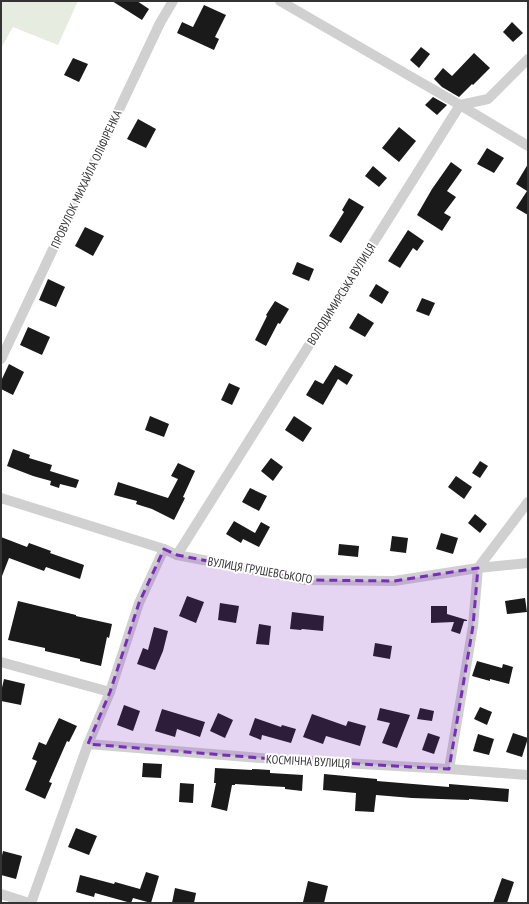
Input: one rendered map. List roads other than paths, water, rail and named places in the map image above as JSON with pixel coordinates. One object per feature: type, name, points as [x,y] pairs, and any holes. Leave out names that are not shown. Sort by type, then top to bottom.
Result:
[{"type":"street","name":"ПРОВУЛОК МИХАЙЛА ОЛІФІРЕНКА","points":[[1,358],[160,23],[172,1]]},
{"type":"street","points":[[280,1],[528,146]]},
{"type":"street","points":[[460,105],[488,99],[528,59]]},
{"type":"street","name":"ВОЛОДИМИРСЬКА ВУЛИЦЯ","points":[[177,556],[460,105]]},
{"type":"street","name":"ВУЛИЦЯ ГРУШЕВСЬКОГО","points":[[1,498],[164,549],[177,556],[307,580],[394,581],[478,568],[528,563]]},
{"type":"street","points":[[449,769],[472,626],[478,568],[528,502]]},
{"type":"street","points":[[1,894],[30,903],[88,744],[110,692],[139,603],[164,549]]},
{"type":"street","points":[[1,662],[110,692]]},
{"type":"street","name":"КОСМІЧНА ВУЛИЦЯ","points":[[88,744],[273,759],[528,775]]}]
